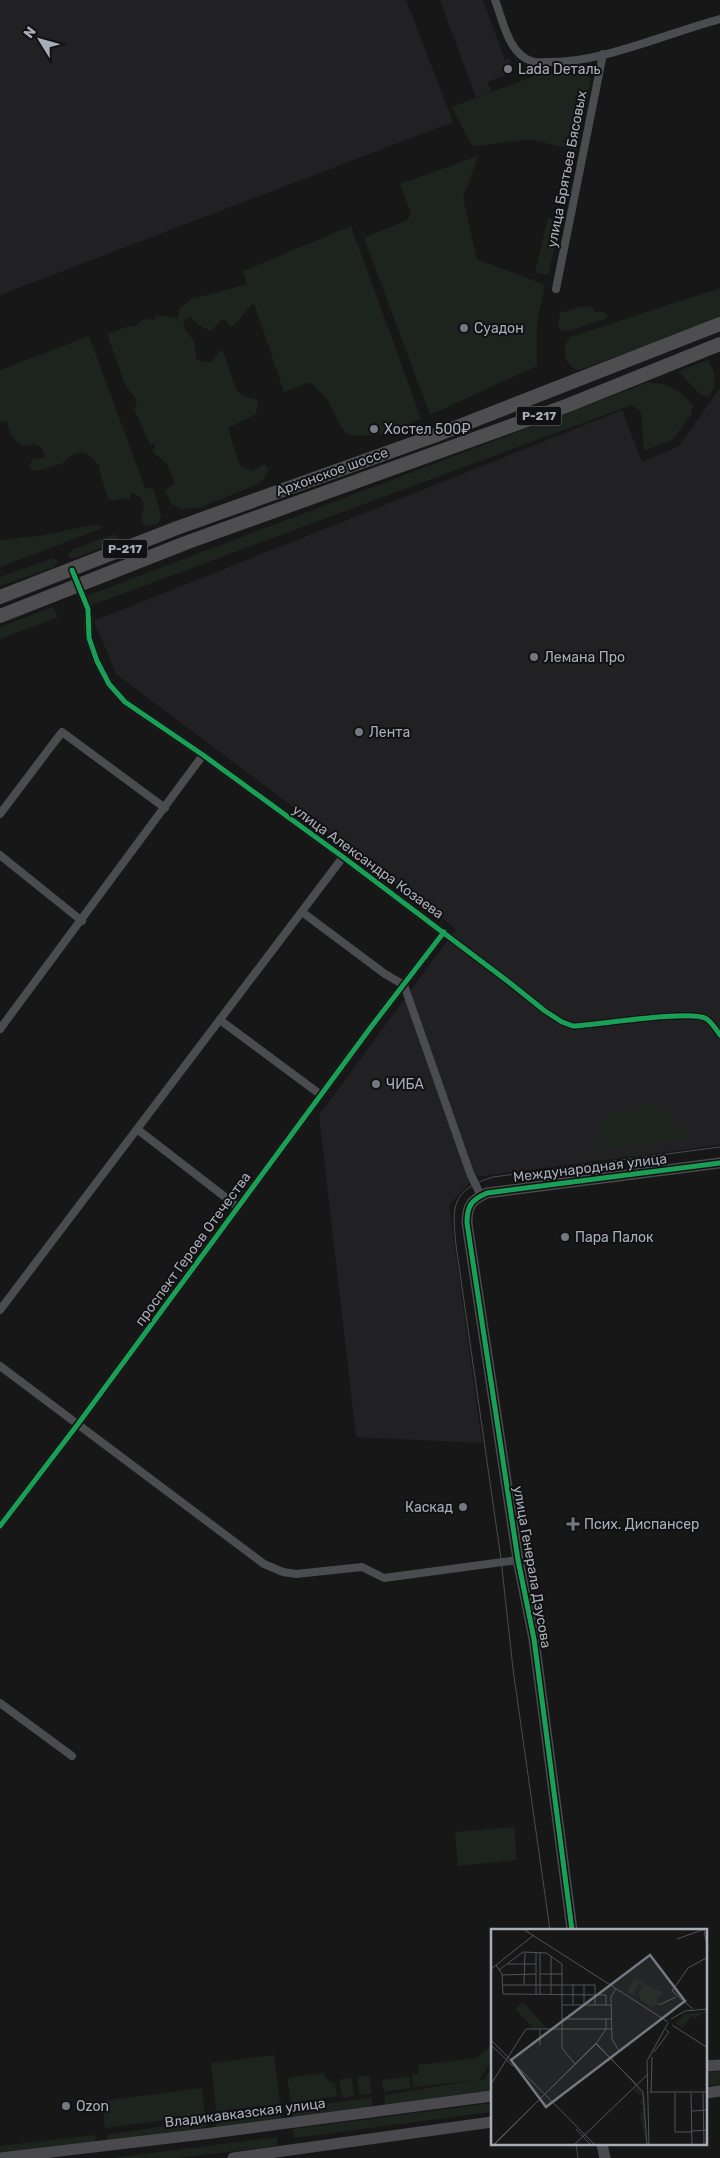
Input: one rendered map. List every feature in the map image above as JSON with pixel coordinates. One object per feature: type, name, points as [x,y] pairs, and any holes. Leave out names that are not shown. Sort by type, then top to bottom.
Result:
[{"type":"highway","name":"Архонское шоссе","points":[[0,597],[177,528],[443,432],[720,324]]},
{"type":"highway","name":"Архонское шоссе","points":[[0,616],[188,542],[566,406],[720,344]]},
{"type":"street","points":[[495,0],[511,43],[531,61],[557,62],[603,54],[720,19]]},
{"type":"street","name":"улица Брятьев Бясовых","points":[[556,289],[603,54]]},
{"type":"street","name":"улица Александра Козаева","points":[[72,570],[88,609],[89,638],[96,661],[109,684],[125,702],[203,755],[343,857],[562,1022],[573,1026],[680,1015],[704,1017],[720,1035]]},
{"type":"street","points":[[0,814],[62,732],[165,808]]},
{"type":"street","points":[[1,1027],[82,921],[203,755]]},
{"type":"street","points":[[0,855],[82,921]]},
{"type":"street","points":[[0,1310],[343,857]]},
{"type":"street","points":[[302,912],[386,974],[404,985],[470,1174],[481,1196]]},
{"type":"street","name":"проспект Героев Отечества","points":[[0,1526],[78,1424],[321,1094],[444,932]]},
{"type":"street","points":[[220,1020],[321,1094]]},
{"type":"street","points":[[137,1129],[238,1207]]},
{"type":"street","name":"Международная улица","points":[[468,1207],[472,1201],[487,1193],[720,1163]]},
{"type":"street","name":"улица Генерала Дзусова","points":[[468,1207],[467,1223],[518,1560],[534,1639],[572,1929]]},
{"type":"street","points":[[0,1366],[264,1564],[284,1572],[296,1574],[362,1567],[384,1578],[518,1560]]},
{"type":"street","points":[[0,1703],[72,1756]]},
{"type":"street","name":"Владикавказская улица","points":[[0,2158],[212,2133],[491,2096]]},
{"type":"street","points":[[233,2158],[491,2122]]},
{"type":"shaded area","points":[[0,0],[406,0],[453,122],[0,295]]},
{"type":"shaded area","points":[[440,0],[483,0],[505,60],[509,58],[514,72],[488,82],[491,92],[476,98]]},
{"type":"shaded area","points":[[546,69],[589,77],[591,79],[577,151],[530,139],[477,146],[471,144],[452,107],[542,73]]},
{"type":"shaded area","points":[[478,156],[463,198],[477,259],[545,285],[537,324],[537,366],[430,415],[364,238],[407,220],[411,214],[400,184]]},
{"type":"shaded area","points":[[548,218],[561,221],[548,275],[535,272]]},
{"type":"shaded area","points":[[351,226],[421,418],[378,435],[348,435],[338,422],[327,399],[310,382],[284,392],[254,303],[231,327],[224,319],[211,331],[198,325],[190,316],[183,323],[186,331],[194,341],[197,360],[210,363],[222,349],[237,391],[245,397],[258,400],[256,414],[228,428],[240,466],[253,471],[264,464],[269,469],[261,483],[199,508],[180,509],[171,503],[165,490],[175,483],[167,464],[152,451],[156,445],[150,444],[134,410],[137,401],[125,385],[107,334],[129,326],[136,326],[143,319],[154,320],[156,316],[178,318],[180,308],[192,299],[247,284],[243,271]]},
{"type":"shaded area","points":[[720,288],[720,320],[579,370],[567,361],[565,346],[570,337]]},
{"type":"shaded area","points":[[580,307],[590,307],[595,312],[604,312],[608,315],[605,319],[568,331],[558,328],[560,313]]},
{"type":"shaded area","points":[[89,336],[145,488],[154,489],[161,516],[159,523],[150,526],[144,525],[141,520],[144,505],[141,498],[132,493],[129,499],[121,498],[115,501],[108,498],[100,467],[87,454],[73,454],[63,463],[32,470],[29,465],[34,459],[41,459],[45,456],[41,447],[34,444],[22,446],[12,434],[7,420],[0,423],[0,370]]},
{"type":"shaded area","points":[[708,360],[714,378],[714,387],[709,396],[701,395],[678,371]]},
{"type":"shaded area","points":[[649,382],[662,384],[674,389],[689,400],[693,406],[691,415],[672,440],[644,451],[641,411],[631,405],[84,608],[81,598]]},
{"type":"shaded area","points":[[720,388],[720,1145],[475,1177],[449,1205],[482,1443],[356,1437],[319,1115],[456,929],[116,674],[94,621],[622,410],[642,462],[679,446]]},
{"type":"shaded area","points":[[93,525],[102,526],[103,528],[0,567],[0,540],[39,536]]},
{"type":"shaded area","points":[[116,535],[118,538],[116,543],[70,558],[68,553],[77,548]]},
{"type":"shaded area","points":[[53,558],[58,562],[54,567],[0,586],[0,577]]},
{"type":"shaded area","points":[[53,607],[58,617],[0,639],[0,627]]},
{"type":"shaded area","points":[[641,1103],[669,1115],[689,1138],[597,1150],[604,1116],[634,1111]]},
{"type":"shaded area","points":[[514,1827],[517,1860],[458,1866],[455,1832]]},
{"type":"shaded area","points":[[491,2046],[491,2062],[479,2080],[484,2079],[491,2069],[491,2093],[385,2107],[384,2095],[478,2080],[413,2087],[412,2075],[419,2074],[418,2065],[476,2058]]},
{"type":"shaded area","points":[[274,2055],[280,2104],[216,2111],[211,2063]]},
{"type":"shaded area","points":[[720,2071],[720,2084],[708,2086],[708,2073]]},
{"type":"shaded area","points":[[324,2073],[327,2080],[335,2084],[337,2096],[291,2103],[287,2078]]},
{"type":"shaded area","points":[[369,2075],[372,2093],[360,2095],[357,2077]]},
{"type":"shaded area","points":[[409,2076],[411,2088],[384,2092],[382,2080]]},
{"type":"shaded area","points":[[352,2078],[354,2096],[342,2098],[339,2080]]},
{"type":"shaded area","points":[[202,2088],[205,2115],[105,2128],[102,2101]]},
{"type":"shaded area","points":[[372,2097],[373,2106],[293,2118],[292,2109]]},
{"type":"shaded area","points":[[491,2103],[491,2112],[294,2138],[293,2129]]},
{"type":"shaded area","points":[[280,2111],[281,2119],[216,2127],[215,2119]]},
{"type":"shaded area","points":[[206,2120],[207,2127],[107,2141],[107,2135]]},
{"type":"shaded area","points":[[95,2135],[96,2144],[0,2154],[0,2146]]},
{"type":"shaded area","points":[[277,2137],[277,2146],[177,2158],[112,2158]]},
{"type":"tram line","points":[[550,1929],[513,1669],[501,1559],[456,1245],[455,1210],[457,1201],[462,1194],[479,1182],[493,1177],[720,1147]]},
{"type":"tram line","points":[[576,2146],[578,2158]]},
{"type":"cycle path","points":[[72,570],[88,609],[89,638],[97,661],[109,684],[125,702],[203,755],[343,857],[545,1011],[562,1022],[573,1026],[662,1017],[696,1016],[707,1019],[720,1035]]},
{"type":"cycle path","points":[[0,1526],[78,1424],[371,1027],[444,932]]},
{"type":"cycle path","points":[[572,1929],[534,1639],[518,1560],[467,1223],[468,1212],[471,1204],[477,1198],[487,1193],[720,1163]]},
{"type":"place","name":"Lada Dеталь","points":[[508,69]]},
{"type":"place","name":"Суадон","points":[[464,328]]},
{"type":"place","name":"Хостел 500₽","points":[[374,429]]},
{"type":"place","name":"Лемана Про","points":[[534,657]]},
{"type":"place","name":"Лента","points":[[359,732]]},
{"type":"place","name":"ЧИБА","points":[[376,1084]]},
{"type":"place","name":"Пара Палок","points":[[565,1237]]},
{"type":"place","name":"Каскад","points":[[463,1507]]},
{"type":"place","name":"Псих. Диспансер","points":[[573,1524]]},
{"type":"place","name":"Ozon","points":[[66,2106]]}]
